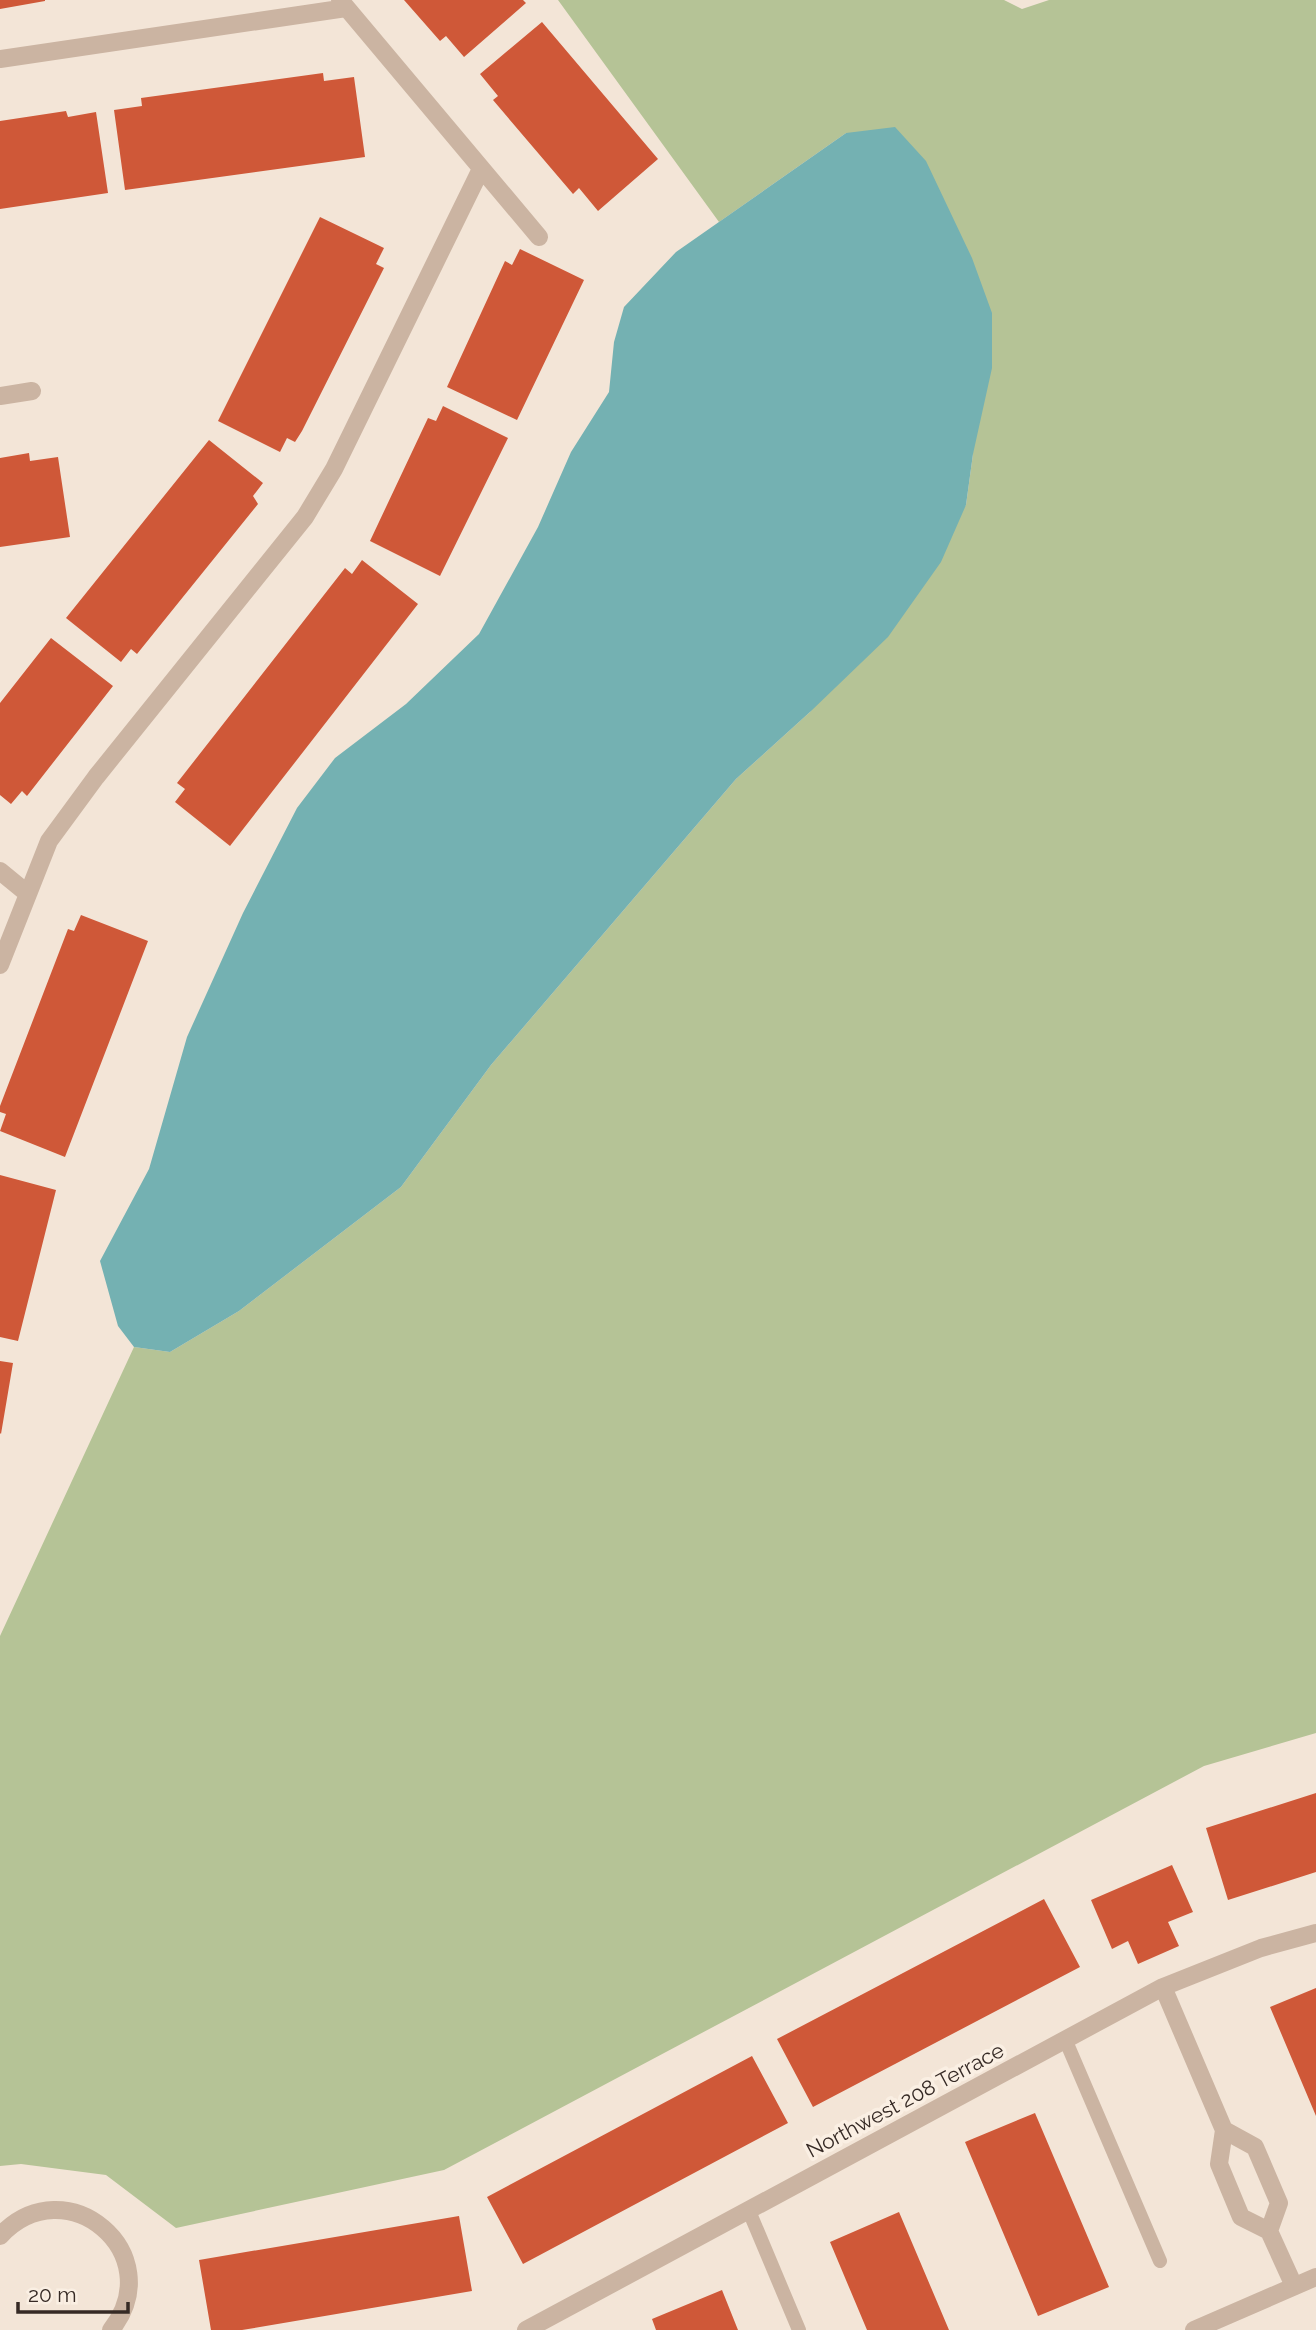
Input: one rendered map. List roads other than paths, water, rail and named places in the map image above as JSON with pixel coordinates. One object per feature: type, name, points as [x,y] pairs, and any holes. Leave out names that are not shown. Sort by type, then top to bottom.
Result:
[{"type":"street","points":[[0,59],[343,4],[539,237]]},
{"type":"street","points":[[0,965],[49,841],[80,798],[305,517],[334,469],[481,169]]},
{"type":"street","points":[[0,396],[32,391]]},
{"type":"street","points":[[0,871],[28,894]]},
{"type":"street","name":"Northwest 208 Terrace","points":[[526,2330],[1163,1987],[1261,1948],[1316,1933]]},
{"type":"street","points":[[1163,1987],[1224,2130],[1219,2164],[1241,2217],[1269,2231],[1294,2286]]},
{"type":"street","points":[[1224,2130],[1255,2147],[1279,2203],[1269,2231]]},
{"type":"street","points":[[0,2236],[11,2224],[31,2213],[56,2209],[80,2213],[102,2226],[119,2244],[128,2268],[129,2293],[121,2316],[110,2330]]},
{"type":"street","points":[[1194,2330],[1316,2277]]},
{"type":"lane","points":[[1065,2039],[1160,2261]]},
{"type":"lane","points":[[749,2211],[799,2330]]},
{"type":"water","points":[[895,127],[926,161],[972,258],[992,313],[992,368],[973,454],[966,505],[941,562],[888,637],[736,779],[491,1065],[401,1187],[239,1311],[170,1352],[134,1347],[118,1326],[100,1261],[149,1169],[187,1037],[243,913],[297,808],[335,758],[406,704],[479,634],[538,527],[571,452],[609,392],[614,342],[624,307],[676,252],[846,133]]}]
